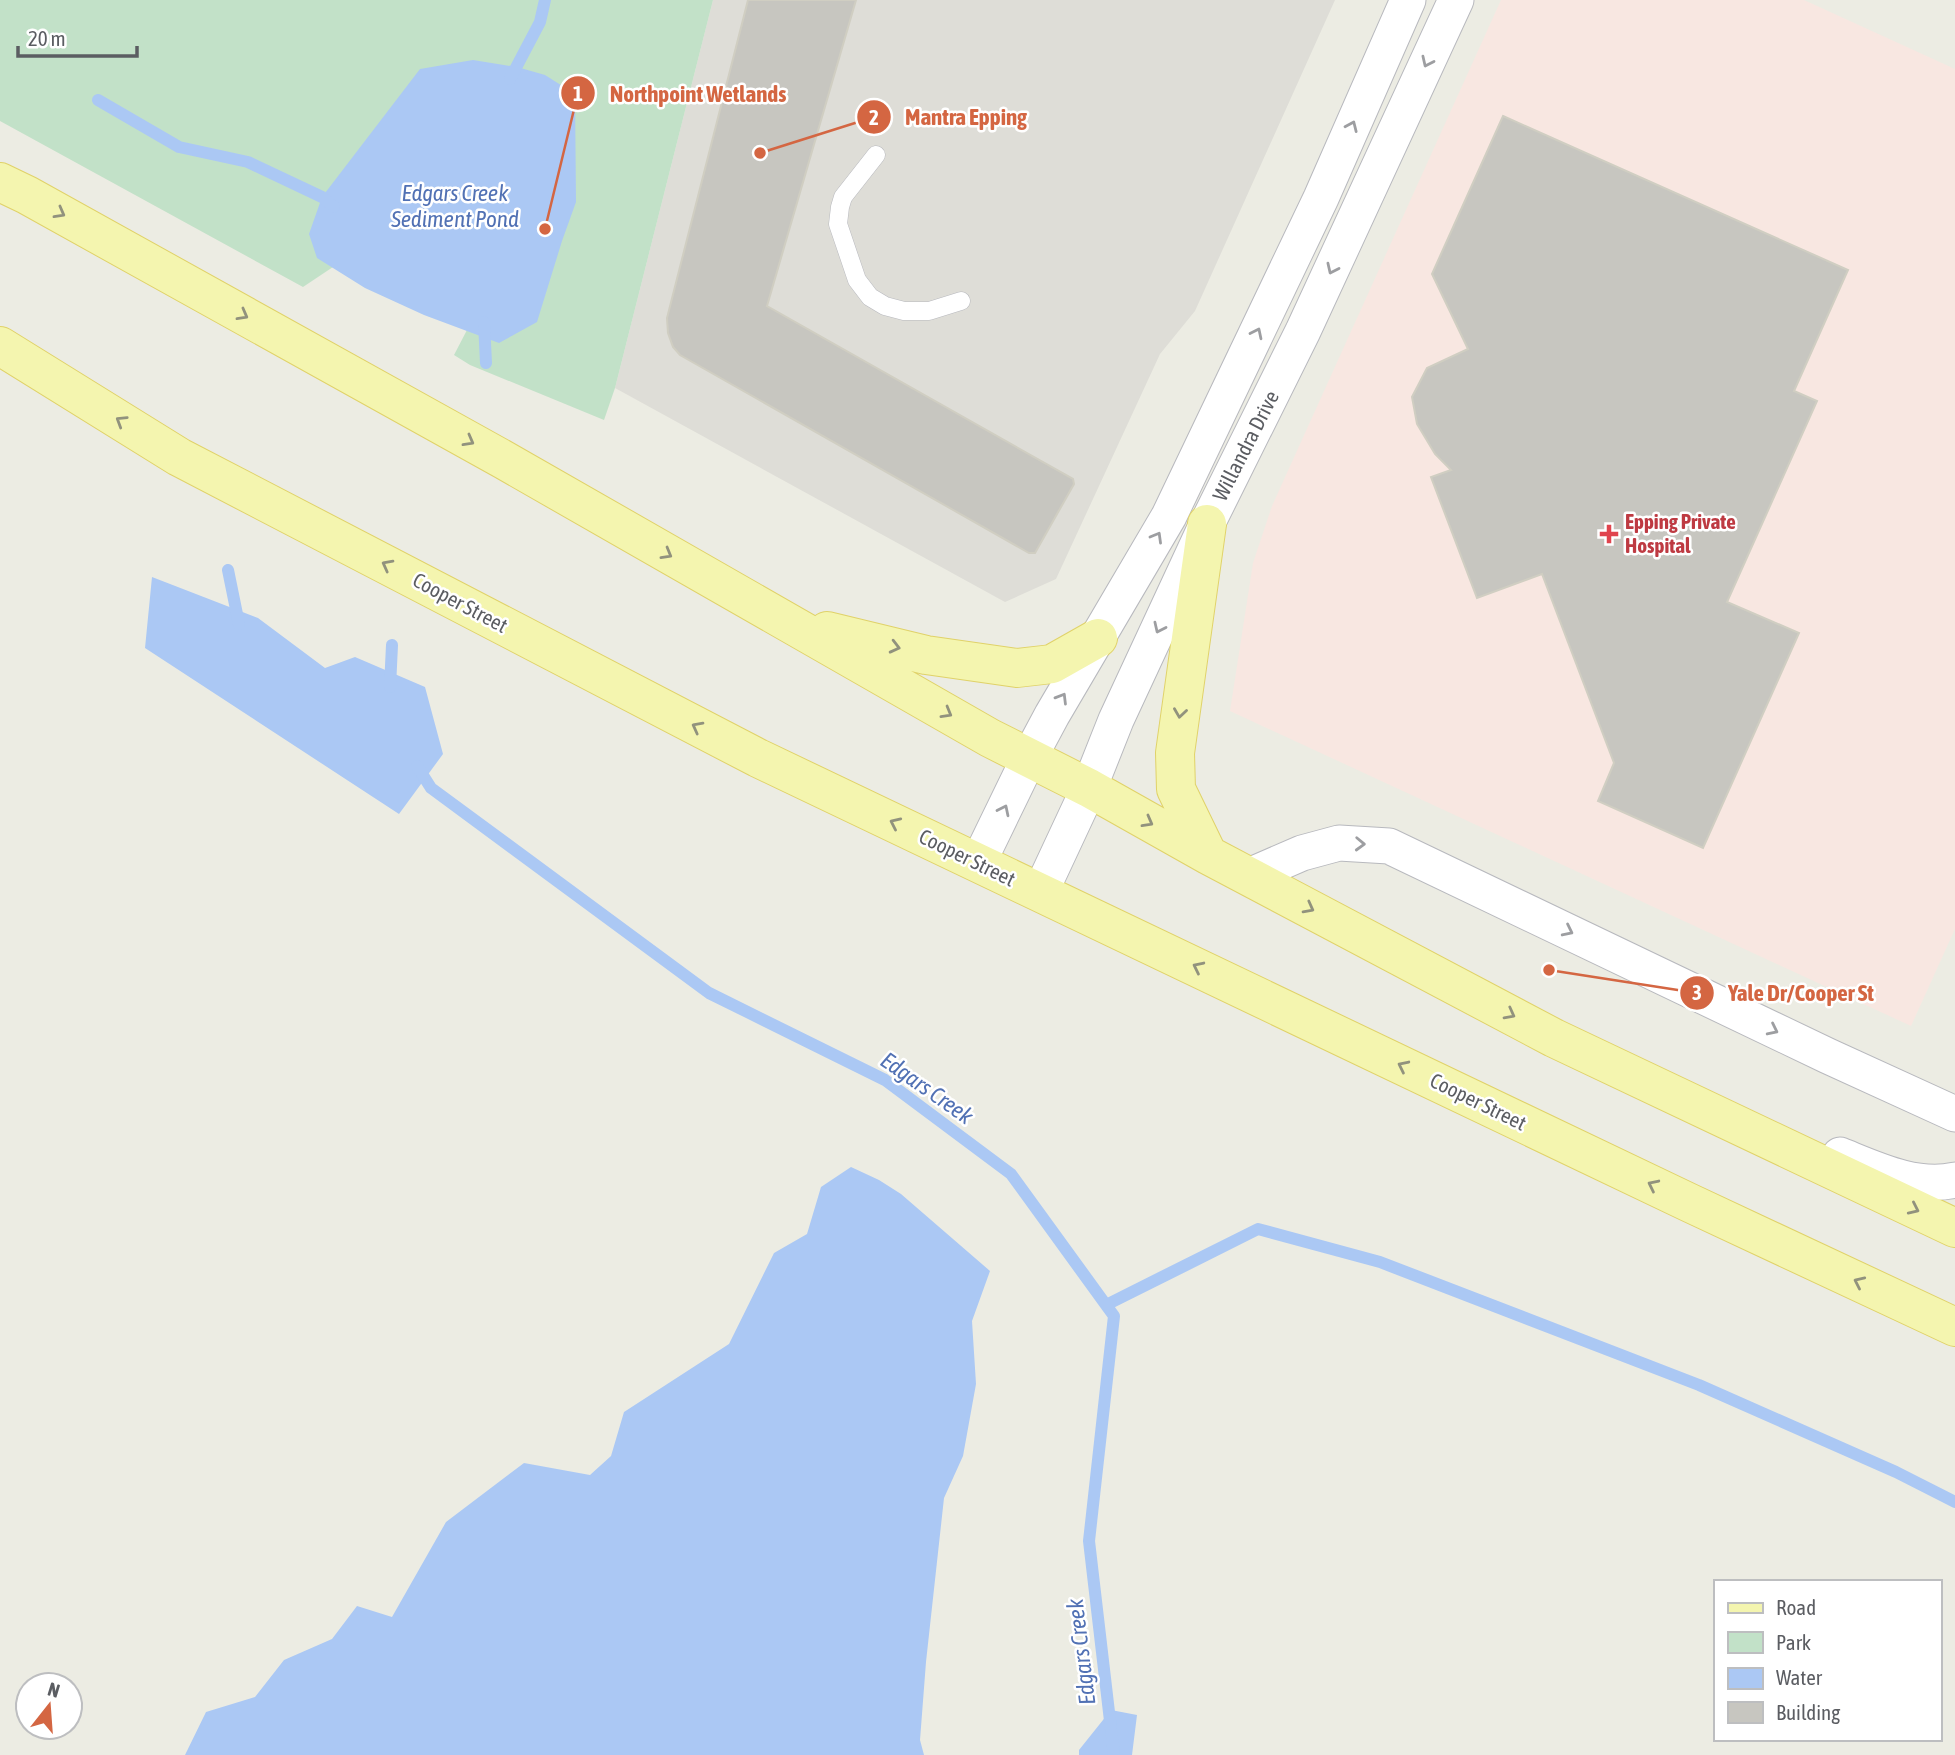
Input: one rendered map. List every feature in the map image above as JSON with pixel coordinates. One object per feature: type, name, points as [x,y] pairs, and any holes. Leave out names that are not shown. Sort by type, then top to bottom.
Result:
[{"type":"main road","points":[[0,182],[492,453],[990,738],[1089,788],[1248,877],[1554,1038],[1955,1228]]},
{"type":"main road","name":"Cooper Street","points":[[7,353],[179,457],[758,758],[1955,1327]]},
{"type":"main road","points":[[1207,524],[1175,753],[1176,789],[1208,855]]},
{"type":"main road","points":[[781,620],[926,655],[1017,667],[1052,664],[1098,638]]},
{"type":"street","name":"Willandra Drive","points":[[978,863],[1029,758],[1181,491],[1321,198],[1408,0]]},
{"type":"street","name":"Willandra Drive","points":[[1040,893],[1207,524],[1303,331],[1456,0]]},
{"type":"street","points":[[1248,877],[1302,853],[1339,844],[1389,846],[1816,1051],[1955,1114]]},
{"type":"street","points":[[1619,1068],[1769,1124],[1883,1173],[1944,1182],[1955,1180]]},
{"type":"lane","points":[[876,155],[843,197],[840,207],[838,224],[857,280],[870,297],[885,306],[904,311],[929,311],[961,301]]},
{"type":"shaded area","points":[[713,0],[1335,0],[1195,311],[1160,354],[1056,579],[1005,602],[615,388]]},
{"type":"shaded area","name":"Epping Private Hospital","points":[[1501,0],[1804,0],[1955,69],[1955,929],[1911,1026],[1230,711],[1253,563],[1272,506]]},
{"type":"green space","points":[[0,0],[713,0],[615,388],[604,420],[470,365],[454,355],[467,330],[438,197],[303,287],[0,121]]},
{"type":"water","name":"Edgars Creek Sediment Pond","points":[[473,60],[517,67],[545,75],[575,94],[576,202],[537,322],[499,343],[424,315],[365,288],[317,258],[309,234],[322,197],[420,69]]},
{"type":"water","points":[[152,577],[258,618],[325,668],[355,657],[425,687],[443,754],[399,814],[145,648]]},
{"type":"water","points":[[851,1167],[901,1194],[990,1271],[972,1321],[976,1384],[963,1456],[944,1498],[926,1662],[920,1740],[924,1755],[185,1755],[206,1712],[255,1697],[284,1660],[332,1639],[357,1606],[392,1617],[446,1522],[524,1463],[590,1475],[611,1456],[624,1412],[729,1344],[774,1253],[807,1234],[821,1187]]},
{"type":"water","points":[[1111,1710],[1137,1715],[1132,1755],[1079,1755],[1079,1750]]},
{"type":"building","points":[[748,0],[856,0],[767,306],[1073,479],[1074,484],[1035,553],[1029,553],[680,355],[673,347],[667,318]]},
{"type":"building","name":"Epping Private Hospital","points":[[1503,116],[1848,270],[1794,391],[1817,401],[1727,602],[1799,633],[1703,848],[1598,801],[1614,763],[1542,574],[1477,598],[1431,477],[1451,470],[1435,454],[1417,424],[1412,397],[1427,368],[1468,349],[1432,274]]},
{"type":"waterway","name":"Edgars Creek","points":[[510,79],[540,22],[545,0]]},
{"type":"waterway","points":[[98,100],[179,147],[248,162],[322,197],[334,207]]},
{"type":"waterway","name":"Edgars Creek","points":[[484,322],[486,363]]},
{"type":"waterway","points":[[228,570],[239,624]]},
{"type":"waterway","name":"Edgars Creek","points":[[390,687],[392,645]]},
{"type":"waterway","name":"Edgars Creek","points":[[417,766],[431,788],[709,993],[885,1080],[1011,1174],[1114,1316],[1089,1541],[1114,1755]]},
{"type":"waterway","points":[[1106,1305],[1258,1229],[1380,1262],[1699,1385],[1896,1472],[1955,1502]]},
{"type":"place","name":"Mantra Epping","points":[[760,153]]},
{"type":"place","name":"Northpoint Wetlands","points":[[545,229]]},
{"type":"place","name":"Epping Private Hospital","points":[[1609,534]]},
{"type":"place","name":"Yale Dr/Cooper St","points":[[1549,970]]}]
